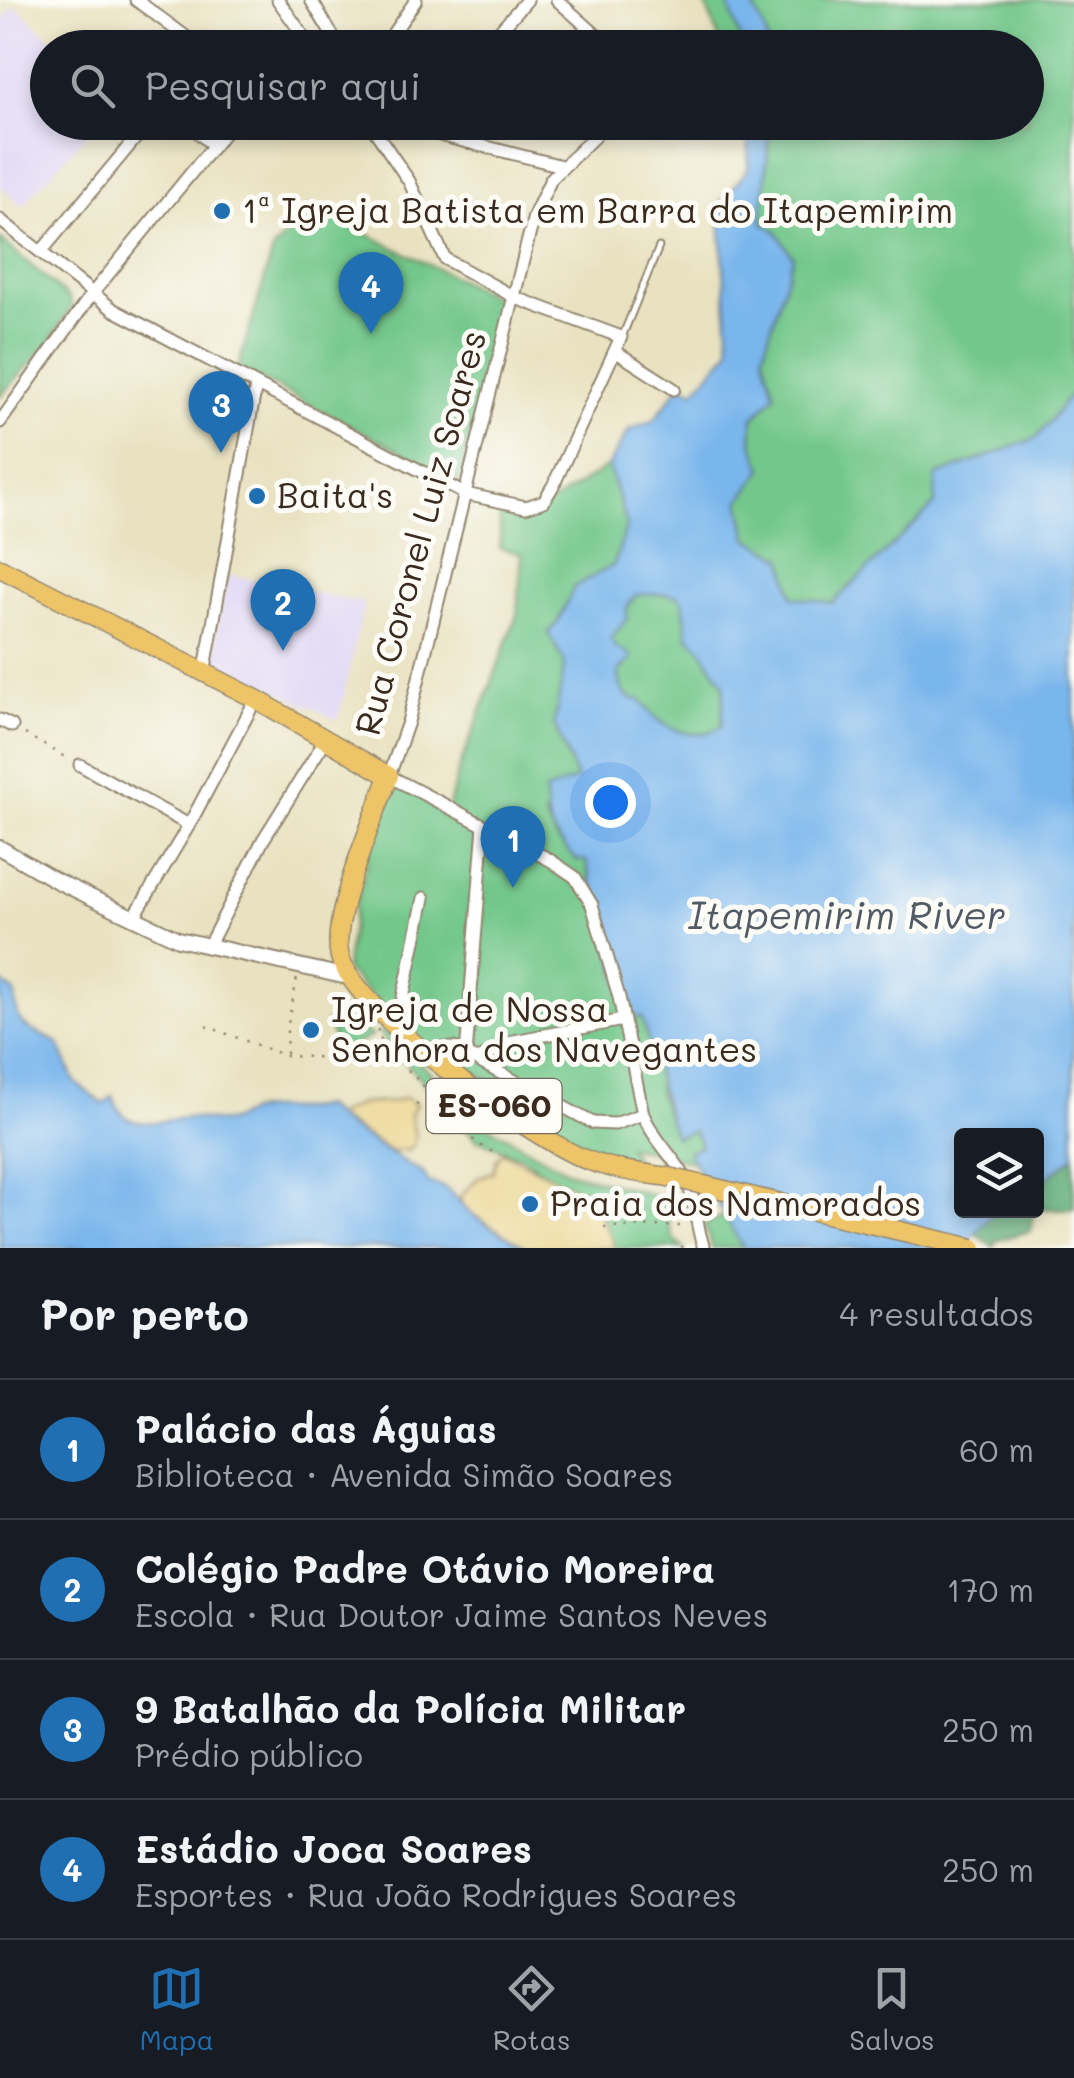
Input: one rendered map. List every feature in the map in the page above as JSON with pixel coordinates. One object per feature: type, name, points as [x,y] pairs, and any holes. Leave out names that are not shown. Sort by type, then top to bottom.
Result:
[{"type":"main road","points":[[0,568],[256,700],[389,776]]},
{"type":"main road","name":"Rua Coronel Luiz Soares","points":[[352,978],[339,955],[342,919],[389,776]]},
{"type":"main road","name":"ES-060","points":[[352,978],[390,1019],[485,1100],[586,1160],[974,1248]]},
{"type":"street","points":[[136,0],[176,30]]},
{"type":"street","points":[[278,0],[299,30]]},
{"type":"street","points":[[311,0],[327,30]]},
{"type":"street","points":[[395,30],[416,0]]},
{"type":"street","points":[[500,30],[526,0]]},
{"type":"street","points":[[558,0],[590,30]]},
{"type":"street","points":[[41,252],[133,140]]},
{"type":"street","points":[[207,140],[214,146]]},
{"type":"street","points":[[0,422],[92,294],[219,140]]},
{"type":"street","points":[[0,220],[114,310],[179,346],[465,494],[520,508],[538,504],[554,484],[622,337],[516,298],[446,259],[410,181],[382,140]]},
{"type":"street","points":[[473,140],[562,166]]},
{"type":"street","name":"Rua Coronel Luiz Soares","points":[[389,776],[408,722],[540,198],[562,166],[589,140]]},
{"type":"street","points":[[615,350],[674,388]]},
{"type":"street","points":[[204,674],[256,385]]},
{"type":"street","points":[[133,919],[256,700]]},
{"type":"street","points":[[0,720],[12,726]]},
{"type":"street","points":[[208,946],[263,840],[326,739]]},
{"type":"street","points":[[80,765],[189,825]]},
{"type":"street","points":[[389,776],[575,877],[592,905],[624,1020],[643,1114],[650,1131],[689,1186],[704,1248]]},
{"type":"street","points":[[471,1057],[484,825]]},
{"type":"street","points":[[0,848],[178,939],[352,978]]},
{"type":"street","points":[[390,1019],[424,898]]},
{"type":"street","points":[[471,1057],[514,1041],[624,1020]]},
{"type":"street","points":[[424,1049],[454,1048],[593,1123],[615,1124],[643,1114]]},
{"type":"lane","points":[[622,337],[660,247]]},
{"type":"path","points":[[12,726],[80,765]]},
{"type":"path","points":[[286,1056],[298,968]]},
{"type":"path","points":[[390,1019],[377,1034],[395,1060],[478,1144],[500,1155]]},
{"type":"path","points":[[206,1026],[286,1056],[395,1060]]},
{"type":"path","points":[[416,1104],[439,1116],[446,1112]]},
{"type":"path","points":[[604,1227],[696,1226]]},
{"type":"shaded area","points":[[15,6],[41,30],[30,30],[30,140],[82,140],[22,206],[0,186],[0,22]]},
{"type":"shaded area","points":[[228,575],[364,603],[338,720],[211,658]]},
{"type":"green space","points":[[704,0],[727,0],[737,30],[715,30]]},
{"type":"green space","points":[[750,0],[1074,0],[1074,390],[1037,438],[936,476],[935,504],[833,603],[793,597],[783,558],[748,538],[740,501],[762,469],[752,441],[753,418],[775,395],[763,354],[793,257],[762,222],[769,140],[1044,140],[1044,30],[765,30]]},
{"type":"green space","points":[[311,206],[502,301],[459,481],[238,368],[273,250]]},
{"type":"green space","points":[[0,239],[69,298],[72,306],[47,346],[0,396]]},
{"type":"green space","points":[[608,466],[627,525],[614,565],[574,587],[558,622],[566,663],[554,724],[577,780],[544,816],[556,838],[578,861],[586,860],[591,885],[642,1016],[658,1074],[659,1095],[676,1137],[693,1130],[701,1145],[688,1152],[694,1162],[628,1146],[636,1161],[630,1167],[555,1136],[489,1090],[494,1082],[424,1049],[345,970],[355,905],[389,781],[448,811],[456,777],[517,615],[522,554],[500,548],[500,512],[537,512]]},
{"type":"green space","points":[[635,595],[678,595],[683,601],[688,636],[724,684],[722,726],[711,731],[688,733],[666,725],[621,686],[619,670],[625,666],[611,638],[616,628]]},
{"type":"green space","points":[[342,1011],[372,1036],[339,1053],[327,1022],[340,1022]]},
{"type":"green space","points":[[381,1028],[490,1127],[567,1171],[674,1201],[669,1223],[673,1239],[684,1248],[615,1248],[603,1215],[524,1158],[476,1139],[380,1035]]},
{"type":"green space","points":[[1074,1156],[1074,1209],[1044,1209],[1044,1180]]},
{"type":"green space","points":[[725,1215],[743,1248],[712,1248],[704,1225]]},
{"type":"green space","points":[[988,1218],[1033,1218],[1031,1231],[996,1241],[994,1248],[974,1232]]},
{"type":"sand","points":[[406,1098],[416,1104],[410,1115],[415,1134],[413,1146],[395,1154],[334,1116],[360,1104]]},
{"type":"sand","name":"Praia dos Namorados","points":[[503,1152],[593,1198],[615,1248],[526,1248],[466,1210],[459,1198],[479,1177],[493,1172]]},
{"type":"water","points":[[727,0],[750,0],[765,30],[737,30]]},
{"type":"water","name":"Itapemirim River","points":[[749,140],[769,140],[762,222],[776,231],[793,257],[763,354],[775,395],[753,418],[752,441],[763,469],[740,501],[748,538],[783,558],[793,597],[833,603],[935,504],[936,476],[1037,438],[1074,390],[1074,1156],[1044,1180],[1044,1128],[954,1128],[954,1218],[989,1218],[962,1248],[743,1248],[688,1152],[701,1145],[694,1131],[675,1137],[642,1017],[629,1017],[586,860],[578,861],[562,844],[547,814],[545,791],[577,779],[554,724],[565,663],[548,633],[558,622],[574,587],[614,565],[627,525],[608,466],[629,430],[654,420],[681,384],[694,391],[730,350],[719,205],[748,169]],"holes":[[[667,594],[683,601],[688,636],[724,684],[722,726],[699,734],[666,725],[641,700],[626,695],[619,670],[631,660],[630,654],[616,647],[611,638],[627,619],[627,608],[635,595]]]},
{"type":"water","points":[[0,981],[15,993],[21,1022],[59,1044],[75,1082],[103,1104],[113,1096],[125,1116],[142,1122],[190,1118],[224,1122],[262,1109],[323,1106],[341,1122],[424,1174],[429,1183],[448,1190],[475,1216],[526,1248],[0,1248]]},
{"type":"place","name":"1ª Igreja Batista em Barra do Itapemirim","points":[[222,211]]},
{"type":"place","name":"Estádio Joca Soares","points":[[371,334]]},
{"type":"place","name":"9 Batalhão da Polícia Militar","points":[[221,453]]},
{"type":"place","name":"Baita's","points":[[257,496]]},
{"type":"place","name":"Colégio Padre Otávio Moreira","points":[[283,651]]},
{"type":"place","name":"Palácio das Águias","points":[[513,888]]},
{"type":"place","name":"Igreja de Nossa Senhora dos Navegantes","points":[[311,1030]]},
{"type":"place","name":"Praia dos Namorados","points":[[530,1204]]}]
